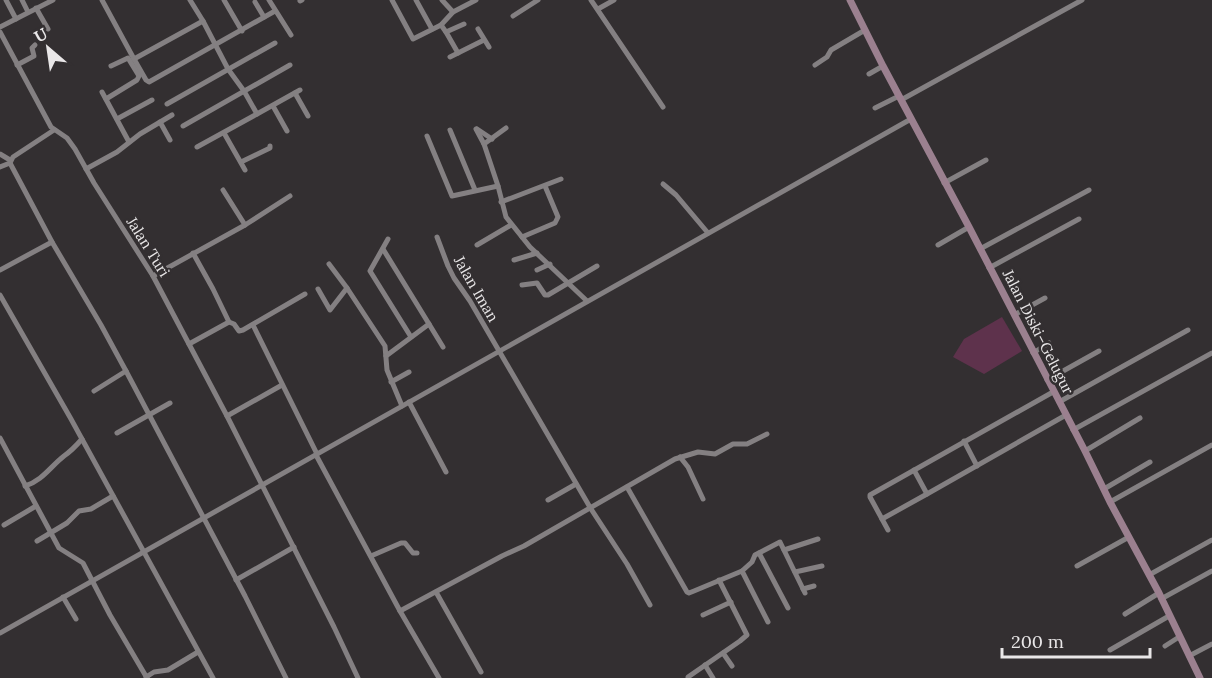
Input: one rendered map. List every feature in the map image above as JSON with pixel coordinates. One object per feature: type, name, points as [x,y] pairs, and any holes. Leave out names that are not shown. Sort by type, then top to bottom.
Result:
[{"type":"main road","name":"Jalan Diski–Gelugur","points":[[850,0],[1149,574],[1200,678]]},
{"type":"street","points":[[6,0],[16,19]]},
{"type":"street","points":[[22,0],[28,12]]},
{"type":"street","points":[[0,27],[45,2],[53,0]]},
{"type":"street","points":[[102,0],[138,74],[138,78],[106,99]]},
{"type":"street","points":[[190,0],[228,69],[257,114]]},
{"type":"street","points":[[224,0],[242,31]]},
{"type":"street","points":[[269,0],[291,35]]},
{"type":"street","points":[[392,0],[413,39],[441,25],[453,12],[476,0]]},
{"type":"street","points":[[416,0],[432,29]]},
{"type":"street","points":[[442,0],[453,12]]},
{"type":"street","points":[[513,16],[538,0]]},
{"type":"street","points":[[591,0],[663,106]]},
{"type":"street","points":[[598,9],[614,0]]},
{"type":"street","points":[[874,108],[900,98],[1082,0]]},
{"type":"street","points":[[255,2],[264,17]]},
{"type":"street","points":[[36,8],[48,29]]},
{"type":"street","points":[[131,57],[146,81],[149,82],[275,11]]},
{"type":"street","points":[[111,66],[203,21]]},
{"type":"street","points":[[446,32],[464,24]]},
{"type":"street","points":[[441,25],[458,53]]},
{"type":"street","points":[[478,29],[489,47]]},
{"type":"street","points":[[815,65],[827,57],[831,50],[865,30]]},
{"type":"street","name":"Jalan Turi","points":[[0,32],[46,118],[54,130],[66,138],[75,149],[153,276],[294,547],[358,678]]},
{"type":"street","points":[[450,57],[484,40]]},
{"type":"street","points":[[167,104],[275,43]]},
{"type":"street","points":[[17,65],[34,56],[32,48],[35,45]]},
{"type":"street","points":[[183,126],[290,65]]},
{"type":"street","points":[[869,74],[883,66]]},
{"type":"street","points":[[102,92],[129,142]]},
{"type":"street","points":[[197,147],[298,92],[308,116]]},
{"type":"street","points":[[117,119],[152,100]]},
{"type":"street","points":[[273,106],[287,131]]},
{"type":"street","points":[[86,169],[117,152],[172,115]]},
{"type":"street","points":[[0,633],[911,119]]},
{"type":"street","points":[[160,122],[170,140]]},
{"type":"street","points":[[484,144],[506,128]]},
{"type":"street","points":[[492,139],[476,129],[484,144],[506,217],[537,253],[587,301]]},
{"type":"street","points":[[0,167],[54,130]]},
{"type":"street","points":[[450,130],[475,190]]},
{"type":"street","points":[[224,133],[245,170]]},
{"type":"street","points":[[427,136],[452,196]]},
{"type":"street","points":[[241,162],[270,146]]},
{"type":"street","points":[[0,154],[10,161],[52,242],[101,325],[286,678]]},
{"type":"street","points":[[944,183],[986,160]]},
{"type":"street","points":[[501,202],[561,179]]},
{"type":"street","points":[[663,184],[676,195],[708,233]]},
{"type":"street","points":[[444,199],[498,186]]},
{"type":"street","points":[[522,237],[555,223],[558,219],[545,186]]},
{"type":"street","points":[[223,190],[245,225]]},
{"type":"street","points":[[980,249],[1089,190]]},
{"type":"street","points":[[153,276],[245,225],[290,196]]},
{"type":"street","points":[[989,268],[1079,219]]},
{"type":"street","points":[[477,245],[511,225]]},
{"type":"street","points":[[938,245],[969,227]]},
{"type":"street","name":"Jalan Iman","points":[[436,237],[454,278],[470,301],[576,484],[650,605]]},
{"type":"street","points":[[388,239],[370,271],[411,337]]},
{"type":"street","points":[[0,270],[52,242]]},
{"type":"street","points":[[382,249],[443,347]]},
{"type":"street","points":[[514,260],[537,253]]},
{"type":"street","points":[[193,254],[229,322],[241,331],[305,294]]},
{"type":"street","points":[[328,264],[347,288],[385,346],[387,370],[402,406]]},
{"type":"street","points":[[537,270],[550,264]]},
{"type":"street","points":[[522,285],[537,283],[546,295],[597,266]]},
{"type":"street","points":[[318,289],[330,310],[347,288]]},
{"type":"street","points":[[0,295],[213,678]]},
{"type":"street","points":[[1014,315],[1045,298]]},
{"type":"street","points":[[189,344],[229,322]]},
{"type":"street","points":[[386,356],[429,324]]},
{"type":"street","points":[[252,325],[400,611],[439,678]]},
{"type":"street","points":[[1059,402],[1188,330]]},
{"type":"street","points":[[1033,353],[1049,343]]},
{"type":"street","points":[[1047,380],[1099,351]]},
{"type":"street","points":[[1073,430],[1212,353]]},
{"type":"street","points":[[94,391],[126,371]]},
{"type":"street","points":[[391,382],[409,372]]},
{"type":"street","points":[[227,416],[282,385]]},
{"type":"street","points":[[888,530],[870,495],[1053,392]]},
{"type":"street","points":[[409,402],[446,472]]},
{"type":"street","points":[[117,433],[170,403]]},
{"type":"street","points":[[882,519],[1066,415]]},
{"type":"street","points":[[1085,451],[1140,418]]},
{"type":"street","points":[[400,611],[524,546],[680,457],[698,452],[715,454],[733,444],[747,444],[767,434]]},
{"type":"street","points":[[0,438],[61,550],[83,563],[110,615],[147,677],[154,672],[168,670],[198,652]]},
{"type":"street","points":[[26,486],[35,482],[82,440]]},
{"type":"street","points":[[964,441],[977,466]]},
{"type":"street","points":[[1110,502],[1212,445]]},
{"type":"street","points":[[680,457],[688,467],[703,499]]},
{"type":"street","points":[[1104,489],[1150,462]]},
{"type":"street","points":[[914,470],[927,494]]},
{"type":"street","points":[[548,500],[576,484]]},
{"type":"street","points":[[627,487],[687,592],[742,571],[759,553],[780,542],[804,591],[814,586]]},
{"type":"street","points":[[37,541],[67,523],[79,511],[91,508],[113,496]]},
{"type":"street","points":[[4,525],[36,506]]},
{"type":"street","points":[[1077,566],[1129,537]]},
{"type":"street","points":[[784,550],[818,539]]},
{"type":"street","points":[[1149,574],[1212,540]]},
{"type":"street","points":[[371,556],[401,543],[405,543],[413,553],[417,553]]},
{"type":"street","points":[[236,580],[294,547]]},
{"type":"street","points":[[759,553],[788,608]]},
{"type":"street","points":[[795,572],[822,566]]},
{"type":"street","points":[[742,571],[768,622]]},
{"type":"street","points":[[1125,614],[1212,571]]},
{"type":"street","points":[[688,678],[747,635],[719,580]]},
{"type":"street","points":[[436,592],[481,672]]},
{"type":"street","points":[[63,597],[76,618]]},
{"type":"street","points":[[704,615],[731,602]]},
{"type":"street","points":[[1110,650],[1169,616]]},
{"type":"street","points":[[1165,646],[1179,637]]},
{"type":"street","points":[[1189,656],[1212,644]]},
{"type":"street","points":[[723,653],[732,666]]},
{"type":"street","points":[[705,665],[713,678]]},
{"type":"shaded area","points":[[1002,317],[1022,351],[984,374],[953,357],[964,339]]}]
